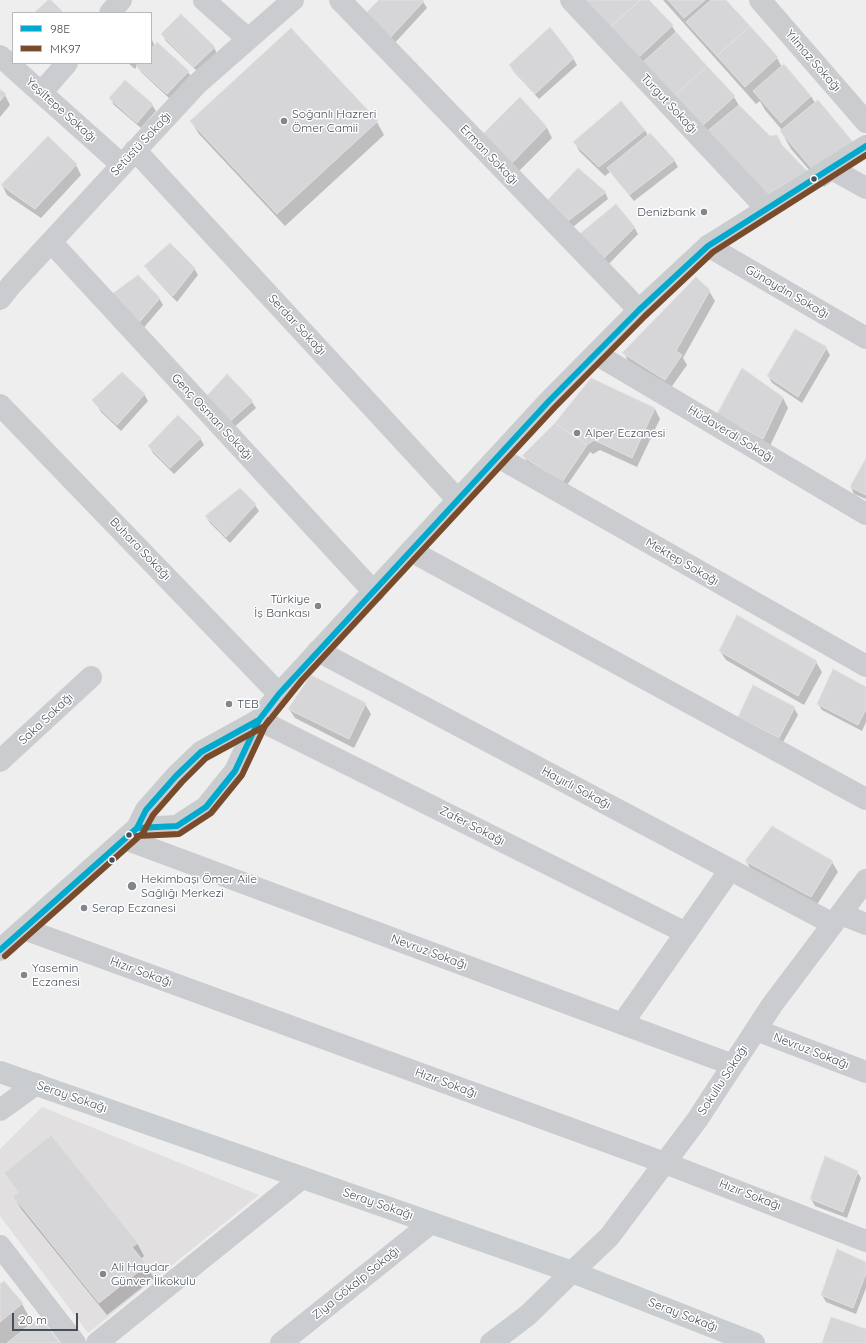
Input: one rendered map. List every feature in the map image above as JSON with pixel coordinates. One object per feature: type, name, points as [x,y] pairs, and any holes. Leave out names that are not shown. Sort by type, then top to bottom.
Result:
[{"type":"street","points":[[111,12],[122,0]]},
{"type":"street","points":[[204,0],[248,39]]},
{"type":"street","name":"Setüstü Sokağı","points":[[4,286],[51,242],[197,84],[293,0]]},
{"type":"street","name":"Erman Sokağı","points":[[340,0],[639,310]]},
{"type":"street","name":"Turgut Sokağı","points":[[571,0],[766,208]]},
{"type":"street","name":"Yılmaz Sokağı","points":[[760,0],[866,122]]},
{"type":"street","name":"Yeşiltepe Sokağı","points":[[0,56],[41,93],[129,158]]},
{"type":"street","points":[[41,93],[66,64]]},
{"type":"street","points":[[131,834],[177,826],[206,807],[235,771],[258,720],[279,694],[549,401],[639,310],[708,246],[866,146]]},
{"type":"street","name":"Serdar Sokağı","points":[[129,158],[458,500]]},
{"type":"street","points":[[830,168],[866,188]]},
{"type":"street","name":"Genç Osman Sokağı","points":[[51,242],[374,592]]},
{"type":"street","name":"Günaydın Sokağı","points":[[708,246],[866,338]]},
{"type":"street","name":"Hüdaverdi Sokağı","points":[[596,354],[866,514]]},
{"type":"street","name":"Buhara Sokağı","points":[[0,405],[279,694]]},
{"type":"street","name":"Mektep Sokağı","points":[[498,457],[866,666]]},
{"type":"street","points":[[411,551],[866,799]]},
{"type":"street","name":"Hayırlı Sokağı","points":[[318,651],[730,870],[837,919],[866,924]]},
{"type":"street","name":"Saka Sokağı","points":[[0,762],[91,677]]},
{"type":"street","points":[[0,950],[131,834],[146,810],[176,776],[201,752],[258,720]]},
{"type":"street","name":"Zafer Sokağı","points":[[258,720],[686,933]]},
{"type":"street","name":"Nevruz Sokağı","points":[[131,834],[622,1024],[733,1065]]},
{"type":"street","points":[[622,1024],[730,870]]},
{"type":"street","name":"Sokullu Sokağı","points":[[572,1272],[609,1237],[665,1163],[697,1120],[772,1005],[866,880]]},
{"type":"street","name":"Hızır Sokağı","points":[[24,929],[665,1163],[866,1241]]},
{"type":"street","name":"Nevruz Sokağı","points":[[756,1030],[866,1072]]},
{"type":"street","name":"Seray Sokağı","points":[[0,1072],[572,1272],[754,1343]]},
{"type":"street","points":[[0,1110],[36,1084]]},
{"type":"street","points":[[97,1343],[302,1178]]},
{"type":"street","name":"Ziya Gökalp Sokağı","points":[[281,1343],[431,1223]]},
{"type":"street","points":[[2,1253],[75,1343]]},
{"type":"street","points":[[492,1343],[528,1315],[572,1272]]},
{"type":"shaded area","name":"Ali Haydar Günver İlkokulu","points":[[42,1107],[259,1195],[88,1333],[0,1216],[0,1149]]},
{"type":"building","points":[[48,0],[51,0],[63,12],[35,12]]},
{"type":"building","points":[[379,0],[424,1],[388,40],[359,20]]},
{"type":"building","points":[[582,0],[640,0],[609,28]]},
{"type":"building","points":[[640,0],[649,0],[673,25],[638,58],[609,28]]},
{"type":"building","points":[[668,0],[705,0],[684,18]]},
{"type":"building","points":[[711,0],[726,0],[750,26],[717,56],[686,22]]},
{"type":"building","points":[[181,14],[215,47],[194,67],[161,34]]},
{"type":"building","points":[[750,26],[778,57],[745,87],[717,56]]},
{"type":"building","points":[[550,27],[574,58],[535,94],[509,65]]},
{"type":"building","name":"Soğanlı Hazreri Ömer Camii","points":[[291,28],[378,121],[277,214],[190,121]]},
{"type":"building","points":[[676,32],[707,66],[672,98],[641,64]]},
{"type":"building","points":[[157,42],[189,71],[167,94],[136,66],[137,64],[152,64],[152,48]]},
{"type":"building","points":[[784,64],[811,96],[781,123],[753,91]]},
{"type":"building","points":[[707,66],[735,96],[700,128],[672,98]]},
{"type":"building","points":[[125,80],[153,104],[137,123],[109,98]]},
{"type":"building","points":[[0,89],[6,94],[0,101]]},
{"type":"building","points":[[520,97],[547,127],[508,167],[480,137]]},
{"type":"building","points":[[818,100],[853,142],[813,170],[780,131]]},
{"type":"building","points":[[621,101],[645,130],[599,167],[573,142]]},
{"type":"building","points":[[739,105],[770,136],[777,135],[782,145],[807,171],[763,197],[700,137]]},
{"type":"building","points":[[650,133],[675,160],[629,195],[607,168]]},
{"type":"building","points":[[48,136],[77,164],[35,209],[1,185]]},
{"type":"building","points":[[578,168],[606,192],[564,224],[544,204]]},
{"type":"building","points":[[616,204],[635,227],[600,262],[576,237]]},
{"type":"building","points":[[170,243],[195,268],[173,296],[144,266]]},
{"type":"building","points":[[138,275],[160,298],[137,325],[108,297]]},
{"type":"building","points":[[696,277],[710,290],[676,351],[682,355],[665,380],[622,353]]},
{"type":"building","points":[[795,329],[827,347],[798,397],[767,376]]},
{"type":"building","points":[[742,368],[783,397],[763,439],[717,414]]},
{"type":"building","points":[[122,372],[145,394],[117,425],[92,400]]},
{"type":"building","points":[[227,374],[253,401],[228,423],[204,399]]},
{"type":"building","points":[[591,378],[655,408],[632,458],[594,440],[587,445],[555,423]]},
{"type":"building","points":[[178,415],[201,438],[170,468],[148,446]]},
{"type":"building","points":[[555,423],[587,445],[562,482],[522,456]]},
{"type":"building","points":[[866,458],[866,495],[850,487]]},
{"type":"building","points":[[240,488],[256,504],[226,537],[205,516]]},
{"type":"building","points":[[737,615],[817,661],[798,696],[719,651]]},
{"type":"building","points":[[833,669],[866,687],[866,709],[858,725],[817,704]]},
{"type":"building","points":[[311,675],[366,703],[349,739],[288,709]]},
{"type":"building","points":[[753,685],[795,707],[779,738],[738,717]]},
{"type":"building","points":[[772,826],[833,861],[811,897],[745,861]]},
{"type":"building","points":[[51,1135],[138,1243],[132,1247],[147,1265],[99,1303],[13,1196],[19,1192],[4,1173]]},
{"type":"building","points":[[825,1156],[858,1171],[843,1212],[810,1199]]},
{"type":"building","points":[[837,1249],[866,1262],[866,1273],[853,1308],[821,1295]]},
{"type":"building","points":[[4,1281],[23,1303],[0,1322],[0,1284]]},
{"type":"building","points":[[40,1317],[60,1343],[7,1343]]},
{"type":"building","points":[[831,1317],[866,1329],[866,1343],[822,1343]]},
{"type":"transit line","name":"98E","points":[[137,828],[177,826],[206,807],[235,771],[259,720],[279,694],[549,401],[639,310],[708,246],[866,146]]},
{"type":"transit line","name":"MK97","points":[[5,956],[143,833],[153,815],[182,782],[206,758],[265,726],[302,680],[555,407],[645,316],[713,252],[866,155]]},
{"type":"transit line","name":"98E","points":[[0,950],[137,828],[146,810],[176,776],[201,752],[259,720]]},
{"type":"transit line","name":"MK97","points":[[137,836],[179,834],[211,813],[242,775],[269,720]]},
{"type":"place","name":"Soğanlı Hazreri Ömer Camii","points":[[284,121]]},
{"type":"place","name":"Denizbank","points":[[704,212]]},
{"type":"place","name":"Alper Eczanesi","points":[[577,433]]},
{"type":"place","name":"Türkiye İş Bankası","points":[[318,606]]},
{"type":"place","name":"TEB","points":[[229,704]]},
{"type":"place","name":"Hekimbaşı Ömer Aile Sağlığı Merkezi","points":[[132,886]]},
{"type":"place","name":"Serap Eczanesi","points":[[84,908]]},
{"type":"place","name":"Yasemin Eczanesi","points":[[24,975]]},
{"type":"place","name":"Ali Haydar Günver İlkokulu","points":[[103,1274]]}]
